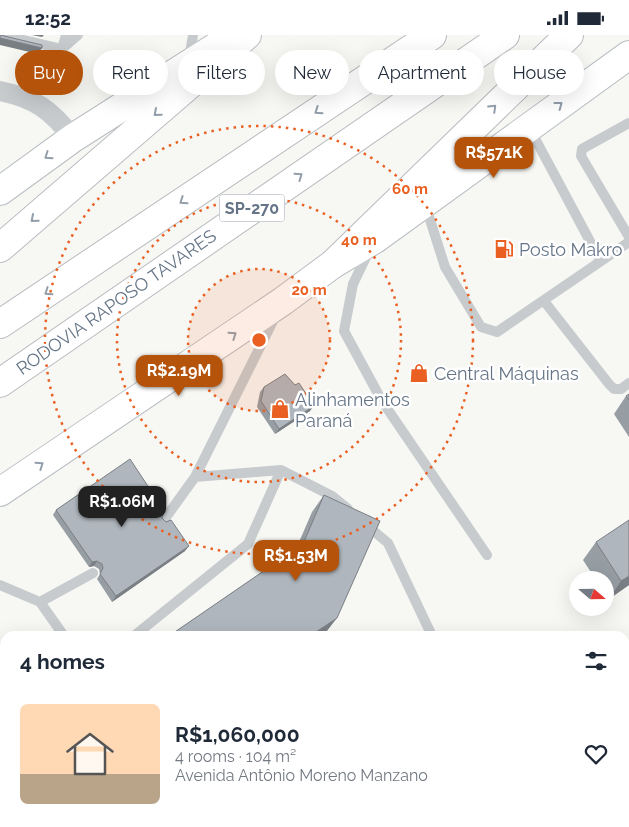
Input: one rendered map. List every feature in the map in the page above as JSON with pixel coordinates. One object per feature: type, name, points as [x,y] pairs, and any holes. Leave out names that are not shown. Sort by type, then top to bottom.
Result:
[{"type":"main road","points":[[212,50],[236,35]]},
{"type":"main road","points":[[0,248],[247,35]]},
{"type":"main road","name":"SP-270","points":[[0,324],[432,35]]},
{"type":"main road","name":"RODOVIA RAPOSO TAVARES","points":[[0,383],[505,35]]},
{"type":"main road","points":[[333,264],[569,35]]},
{"type":"main road","points":[[0,492],[283,301],[333,264],[375,239],[629,55]]},
{"type":"main road","points":[[0,191],[74,138],[178,71]]},
{"type":"street","points":[[0,91],[35,101],[56,117],[74,138]]},
{"type":"lane","points":[[2,35],[62,49]]},
{"type":"lane","points":[[62,49],[66,35]]},
{"type":"lane","points":[[62,49],[78,35]]},
{"type":"lane","points":[[190,50],[193,35]]},
{"type":"lane","points":[[629,123],[582,149],[581,156],[629,237]]},
{"type":"lane","points":[[529,128],[600,260]]},
{"type":"lane","points":[[425,203],[445,267],[481,327],[497,332],[629,241]]},
{"type":"lane","points":[[375,239],[353,285],[344,331],[382,401],[487,555]]},
{"type":"lane","points":[[164,520],[195,477],[283,301]]},
{"type":"lane","points":[[544,301],[614,389],[621,389],[629,383]]},
{"type":"lane","points":[[195,477],[281,470],[332,496],[388,543],[430,631]]},
{"type":"lane","points":[[140,631],[248,544],[281,470]]},
{"type":"lane","points":[[40,602],[93,573]]},
{"type":"lane","points":[[0,585],[40,602],[60,631]]},
{"type":"building","points":[[0,35],[42,45],[42,48],[0,38]]},
{"type":"building","points":[[285,374],[295,385],[299,383],[314,406],[279,429],[261,401],[264,387]]},
{"type":"building","points":[[130,459],[163,509],[162,518],[166,522],[171,520],[189,546],[116,596],[100,574],[103,568],[102,564],[97,561],[92,562],[56,510]]},
{"type":"building","points":[[324,495],[380,521],[337,618],[318,631],[176,631],[303,544]]},
{"type":"building","points":[[629,520],[629,576],[621,581],[596,542]]},
{"type":"place","name":"Posto Makro","points":[[504,249]]},
{"type":"place","name":"Central Máquinas","points":[[419,373]]},
{"type":"place","name":"Alinhamentos Paraná","points":[[280,409]]}]
